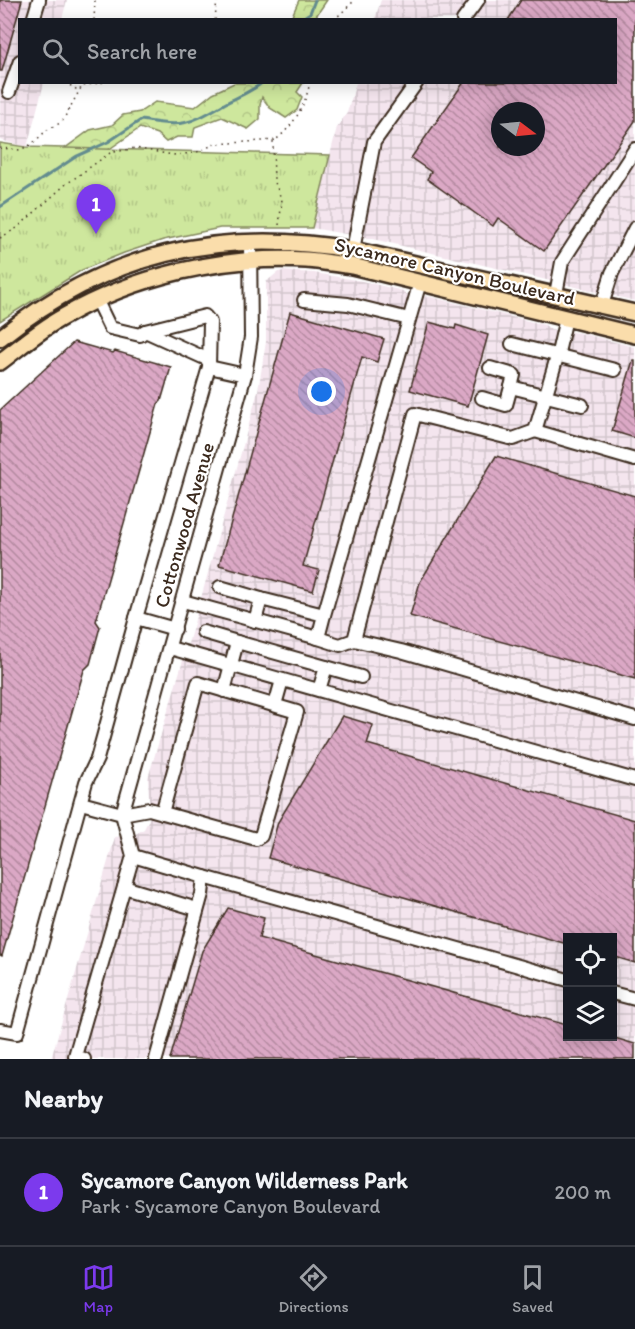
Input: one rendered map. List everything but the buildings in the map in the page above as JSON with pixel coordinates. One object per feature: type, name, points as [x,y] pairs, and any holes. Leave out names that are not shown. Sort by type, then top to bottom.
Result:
[{"type":"main road","name":"Sycamore Canyon Boulevard","points":[[0,338],[52,300],[138,260],[193,247],[250,241],[318,244],[353,250],[635,313]]},
{"type":"main road","name":"Sycamore Canyon Boulevard","points":[[0,362],[61,318],[96,299],[144,281],[197,269],[250,261],[306,260],[352,266],[635,335]]},
{"type":"street","points":[[34,18],[39,0]]},
{"type":"street","points":[[465,18],[478,0]]},
{"type":"street","points":[[9,92],[18,67]]},
{"type":"street","points":[[353,250],[374,142],[416,84]]},
{"type":"street","points":[[555,294],[562,262],[635,149]]},
{"type":"street","points":[[602,305],[612,273],[635,228]]},
{"type":"street","name":"Cottonwood Avenue","points":[[122,814],[245,375],[251,338],[250,241]]},
{"type":"street","points":[[318,638],[420,282]]},
{"type":"street","points":[[0,1030],[17,1033],[87,782],[98,759],[209,363],[210,322],[205,316],[146,331],[140,335],[110,328],[96,299]]},
{"type":"street","points":[[304,300],[348,304],[409,320]]},
{"type":"street","points":[[535,431],[566,318]]},
{"type":"street","points":[[146,331],[209,363],[245,375]]},
{"type":"street","points":[[512,344],[615,370]]},
{"type":"street","points":[[482,398],[506,405],[511,387],[514,375],[490,368]]},
{"type":"street","points":[[511,387],[582,405]]},
{"type":"street","points":[[354,640],[415,414],[513,439],[535,431],[635,460]]},
{"type":"street","points":[[220,587],[324,615]]},
{"type":"street","points":[[255,621],[261,599]]},
{"type":"street","points":[[183,601],[340,645],[354,640],[635,719]]},
{"type":"street","points":[[136,618],[175,629]]},
{"type":"street","points":[[202,633],[361,677]]},
{"type":"street","points":[[224,691],[237,642]]},
{"type":"street","points":[[170,648],[635,780]]},
{"type":"street","points":[[319,690],[326,667]]},
{"type":"street","points":[[275,705],[282,680]]},
{"type":"street","points":[[81,803],[122,814],[148,809],[256,840],[261,836],[297,711],[198,683],[162,813]]},
{"type":"street","points":[[84,1059],[75,1056],[133,856],[122,814]]},
{"type":"street","points":[[133,856],[563,979]]},
{"type":"street","points":[[156,1059],[204,877]]},
{"type":"street","points":[[124,887],[197,909]]},
{"type":"street","points":[[617,994],[635,999]]},
{"type":"path","points":[[94,18],[95,0]]},
{"type":"path","points":[[215,18],[217,0]]},
{"type":"path","points":[[335,18],[355,0]]},
{"type":"path","points":[[67,84],[79,92]]},
{"type":"path","points":[[0,148],[20,150],[32,144],[47,130],[62,122],[82,86],[93,84]]},
{"type":"path","points":[[279,225],[282,201],[274,180],[273,142],[288,130],[306,100],[309,84]]},
{"type":"path","points":[[0,238],[17,228],[65,185],[110,153],[135,148],[173,155],[195,153],[215,144],[277,140]]},
{"type":"shaded area","points":[[0,0],[67,0],[62,18],[18,18],[18,84],[44,84],[27,147],[0,140]]},
{"type":"shaded area","points":[[381,0],[635,0],[635,301],[373,239],[312,228],[337,127],[347,113],[356,84],[617,84],[617,18],[375,18]]},
{"type":"shaded area","points":[[283,271],[314,273],[362,281],[403,291],[406,294],[431,297],[545,325],[551,330],[580,333],[635,347],[635,1059],[51,1059],[115,837],[134,835],[144,829],[150,817],[148,778],[195,620],[258,391],[266,342],[266,282],[278,272]]},
{"type":"green space","points":[[299,0],[327,0],[316,16],[292,16]]},
{"type":"green space","points":[[232,84],[302,84],[297,92],[302,97],[297,110],[286,118],[270,108],[262,97],[260,119],[248,129],[222,117],[195,127],[193,137],[177,137],[166,142],[157,134],[140,128],[105,152],[64,149],[90,130],[112,125],[123,115],[140,112],[155,102],[195,107],[213,93]]},
{"type":"green space","points":[[0,143],[26,147],[330,155],[312,228],[220,228],[163,240],[82,270],[0,321]]},
{"type":"waterway","points":[[302,18],[310,13],[315,0]]},
{"type":"waterway","points":[[0,207],[77,156],[108,142],[141,120],[168,124],[194,120],[260,84]]},
{"type":"place","name":"Sycamore Canyon Wilderness Park","points":[[96,234]]}]
